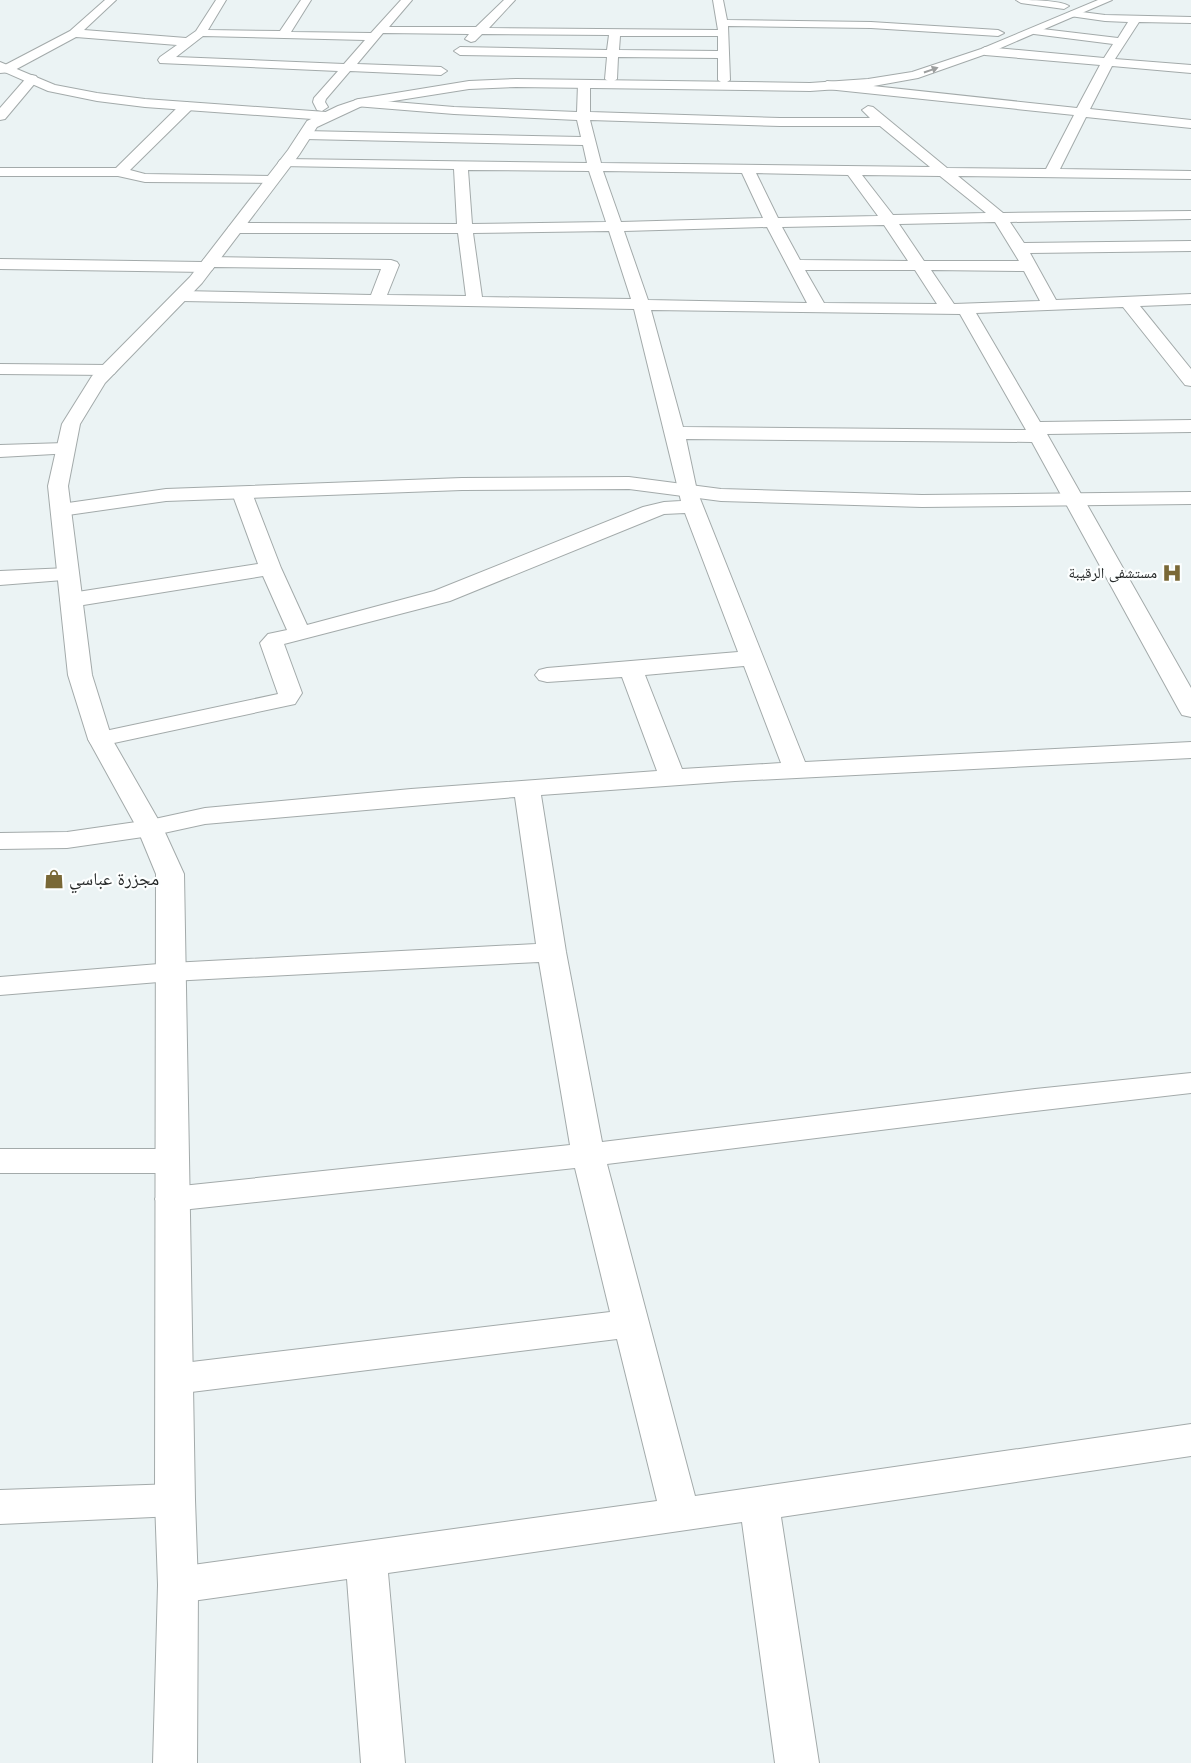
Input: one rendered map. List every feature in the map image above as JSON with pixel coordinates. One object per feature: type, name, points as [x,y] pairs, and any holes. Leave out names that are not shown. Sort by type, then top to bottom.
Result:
[{"type":"street","points":[[2,68],[74,33],[111,0]]},
{"type":"street","points":[[221,0],[200,33],[164,60],[346,68],[614,53],[723,55]]},
{"type":"street","points":[[283,35],[306,0]]},
{"type":"street","points":[[175,1763],[178,1585],[175,1500],[170,874],[150,828],[100,739],[80,675],[58,486],[71,424],[98,380],[181,296],[208,265],[279,172],[315,119],[319,100],[407,0]]},
{"type":"street","points":[[427,85],[510,0]]},
{"type":"street","points":[[718,0],[726,32],[723,55],[724,80]]},
{"type":"street","points":[[1021,0],[1069,10],[1136,19],[1191,20]]},
{"type":"street","points":[[827,86],[914,75],[985,50],[1034,30],[1069,10],[1078,0]]},
{"type":"street","points":[[315,119],[348,99],[427,85],[463,81],[517,78],[805,80],[895,70],[998,33],[1107,0]]},
{"type":"street","points":[[1050,174],[1108,62],[1136,19]]},
{"type":"street","points":[[200,33],[283,35],[478,31],[726,32],[911,27],[998,33]]},
{"type":"street","points":[[877,37],[916,35],[911,27]]},
{"type":"street","points":[[1034,30],[1121,42]]},
{"type":"street","points":[[611,79],[614,32]]},
{"type":"street","points":[[74,33],[188,42]]},
{"type":"street","points":[[985,50],[1191,69]]},
{"type":"street","points":[[2,68],[52,88],[97,97],[315,119],[589,141]]},
{"type":"street","points":[[0,116],[32,79]]},
{"type":"street","points":[[315,119],[359,103],[469,85],[516,83],[827,86],[1191,124]]},
{"type":"street","points":[[584,84],[583,116],[595,168],[641,304],[676,434],[690,499],[796,770]]},
{"type":"street","points":[[854,88],[851,92],[852,95],[881,122],[998,216],[1020,248],[1051,305]]},
{"type":"street","points":[[359,103],[400,107],[583,116],[796,124],[881,122]]},
{"type":"street","points":[[120,172],[187,106]]},
{"type":"street","points":[[0,172],[120,172],[145,178],[461,166],[1191,175]]},
{"type":"street","points":[[461,166],[465,228],[475,302]]},
{"type":"street","points":[[747,169],[772,222],[818,308]]},
{"type":"street","points":[[852,171],[920,265],[957,309],[1036,432],[1191,710]]},
{"type":"street","points":[[236,228],[614,227],[998,216],[1191,215]]},
{"type":"street","points":[[352,263],[368,229]]},
{"type":"street","points":[[1020,248],[1191,246]]},
{"type":"street","points":[[0,264],[208,265],[352,263],[391,265],[377,300]]},
{"type":"street","points":[[795,265],[1030,266]]},
{"type":"street","points":[[181,296],[957,309],[1191,299]]},
{"type":"street","points":[[1127,301],[1189,376]]},
{"type":"street","points":[[0,369],[108,370]]},
{"type":"street","points":[[676,434],[1036,432],[1191,426]]},
{"type":"street","points":[[0,452],[66,449]]},
{"type":"street","points":[[61,510],[166,495],[462,484],[619,483],[690,499]]},
{"type":"street","points":[[242,492],[270,568],[300,634]]},
{"type":"street","points":[[100,739],[287,699],[290,693],[271,643],[276,639],[442,596],[650,511],[690,499],[721,495],[922,500],[1191,498]]},
{"type":"street","points":[[0,578],[69,587],[270,568]]},
{"type":"street","points":[[547,675],[752,658]]},
{"type":"street","points":[[631,669],[672,777]]},
{"type":"street","points":[[0,841],[67,840],[150,828],[205,816],[527,788],[672,777],[1191,750]]},
{"type":"street","points":[[527,788],[552,952],[588,1155],[680,1515]]},
{"type":"street","points":[[0,986],[171,972],[552,952]]},
{"type":"street","points":[[172,1199],[588,1155],[1025,1101],[1191,1084]]},
{"type":"street","points":[[0,1161],[172,1161]]},
{"type":"street","points":[[175,1379],[632,1323]]},
{"type":"street","points":[[178,1585],[680,1515],[1191,1440]]},
{"type":"street","points":[[0,1507],[175,1500]]},
{"type":"street","points":[[760,1502],[798,1763]]},
{"type":"street","points":[[366,1559],[383,1763]]},
{"type":"place","name":"مستشفى الرقيبة","points":[[1172,573]]},
{"type":"place","name":"مجزرة عباسي","points":[[54,879]]}]
